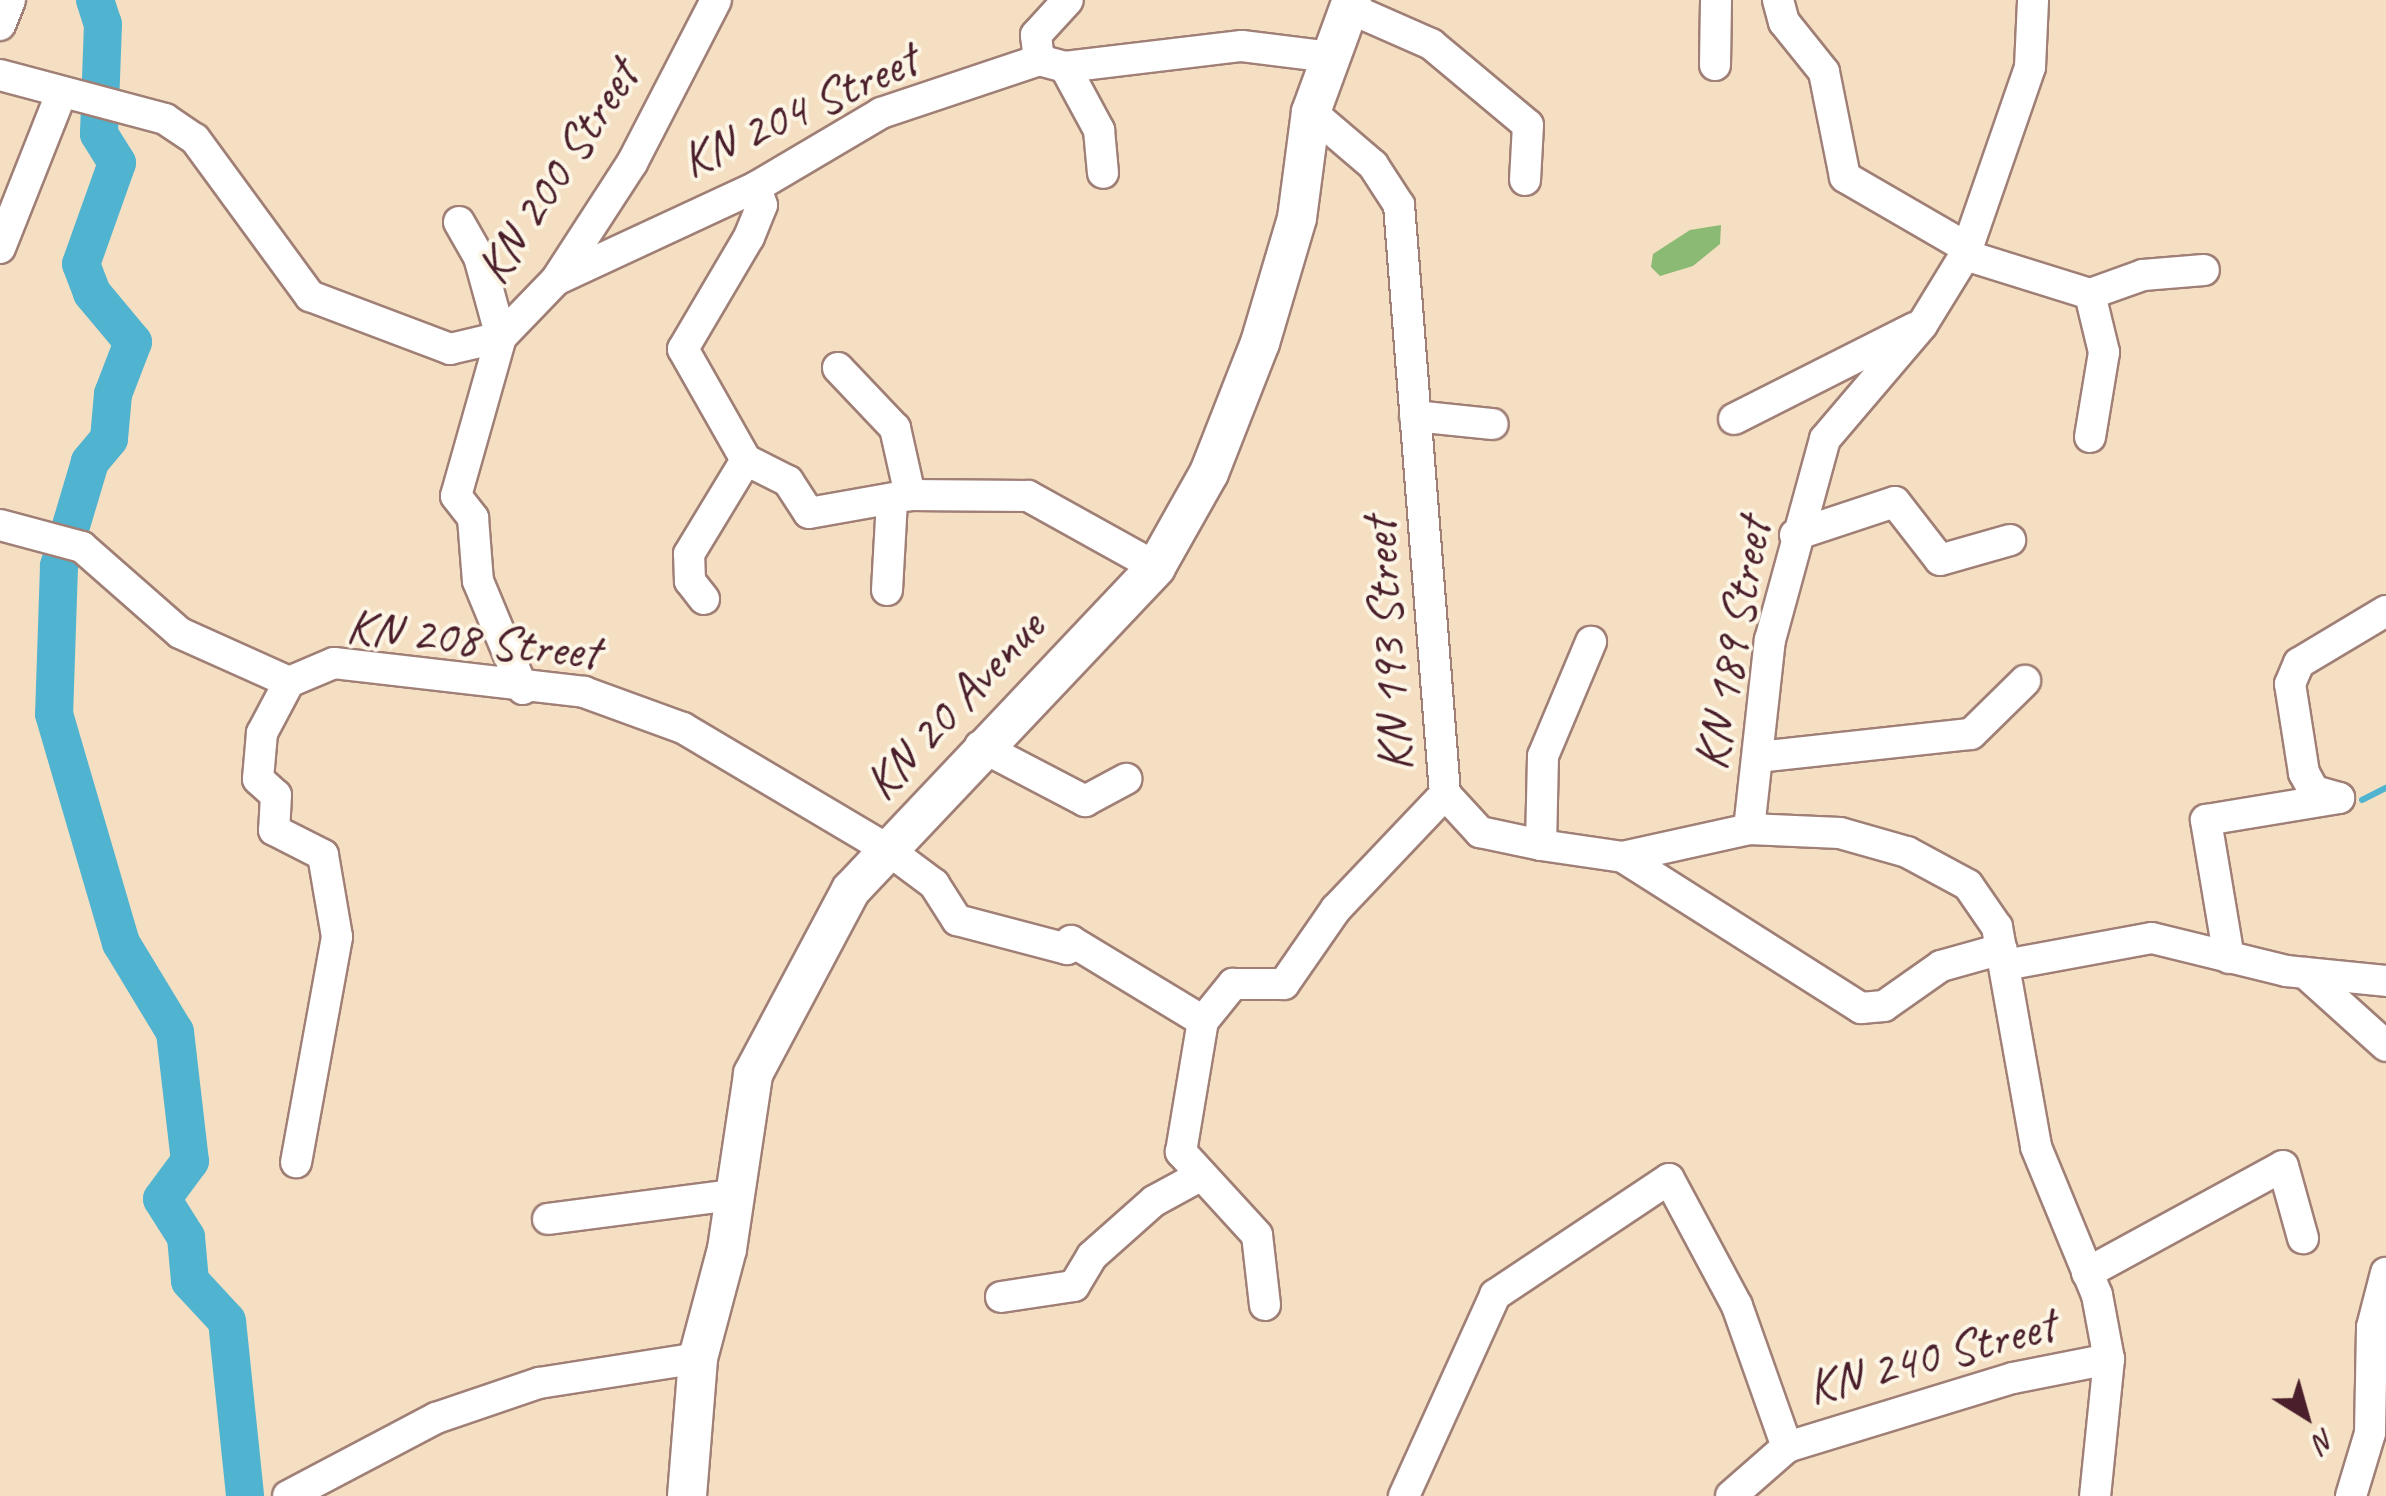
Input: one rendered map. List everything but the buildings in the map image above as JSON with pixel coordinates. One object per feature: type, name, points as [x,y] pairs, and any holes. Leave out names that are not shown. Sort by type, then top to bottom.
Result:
[{"type":"main road","name":"KN 20 Avenue","points":[[687,1496],[698,1358],[733,1195],[753,1074],[818,944],[887,849],[980,746],[1156,568],[1210,473],[1260,343],[1297,218],[1311,112],[1350,4]]},
{"type":"street","points":[[0,26],[10,0]]},
{"type":"street","name":"KN 200 Street","points":[[0,75],[138,112],[195,139],[310,296],[450,349],[501,337],[556,280],[632,163],[716,0]]},
{"type":"street","points":[[1068,0],[1036,36],[1099,130],[1103,173]]},
{"type":"street","points":[[1716,0],[1716,64]]},
{"type":"street","points":[[1778,0],[1784,22],[1824,72],[1846,177],[1965,250],[2090,294],[2204,270]]},
{"type":"street","name":"KN 189 Street","points":[[1749,829],[1770,640],[1795,535],[1825,439],[1922,326],[1965,250],[2030,66],[2033,0]]},
{"type":"street","points":[[1350,4],[1431,44],[1528,125],[1525,180]]},
{"type":"street","name":"KN 204 Street","points":[[556,280],[756,186],[881,114],[1052,63],[1242,46],[1330,57]]},
{"type":"street","points":[[0,248],[74,95]]},
{"type":"street","name":"KN 193 Street","points":[[1311,112],[1372,165],[1399,205],[1446,794],[1480,832],[1541,844],[1623,857],[1749,829],[1840,833],[1907,852],[1968,885],[2004,957],[2036,1147],[2087,1272],[2109,1359],[2095,1496]]},
{"type":"street","points":[[756,186],[762,205],[749,237],[683,349],[746,460],[788,481],[809,513],[901,497],[1028,496],[1156,568]]},
{"type":"street","points":[[458,222],[479,257],[501,337],[456,496],[473,518],[478,581],[523,689]]},
{"type":"street","points":[[2090,294],[2104,352],[2090,437]]},
{"type":"street","points":[[1734,419],[1922,326]]},
{"type":"street","points":[[838,368],[895,428],[901,497],[886,590]]},
{"type":"street","points":[[1415,416],[1493,424]]},
{"type":"street","points":[[704,599],[690,581],[688,554],[746,460]]},
{"type":"street","points":[[1795,535],[1896,502],[1940,560],[2010,540]]},
{"type":"street","name":"KN 208 Street","points":[[0,525],[69,542],[180,633],[288,682],[334,663],[523,689],[584,692],[683,728],[887,849],[934,884],[958,920],[1067,949],[1071,941],[1203,1021]]},
{"type":"street","points":[[2229,958],[2206,820],[2339,798],[2314,791],[2304,772],[2290,684],[2299,663],[2386,610]]},
{"type":"street","points":[[1541,844],[1543,756],[1591,642]]},
{"type":"street","points":[[1758,757],[1971,734],[2025,681]]},
{"type":"street","points":[[288,682],[262,733],[258,779],[276,795],[274,830],[324,855],[337,937],[296,1162]]},
{"type":"street","points":[[980,746],[1085,801],[1126,779]]},
{"type":"street","points":[[1265,1304],[1258,1235],[1198,1177],[1181,1152],[1203,1021],[1233,984],[1284,984],[1336,908],[1446,794]]},
{"type":"street","points":[[1623,857],[1860,1008],[1884,1006],[1941,966],[2152,938],[2305,973],[2386,980]]},
{"type":"street","points":[[2305,973],[2386,1046]]},
{"type":"street","points":[[2087,1272],[2283,1166],[2302,1238]]},
{"type":"street","points":[[1001,1297],[1074,1286],[1092,1256],[1154,1201],[1198,1177]]},
{"type":"street","name":"KN 240 Street","points":[[1404,1496],[1495,1295],[1669,1179],[1738,1306],[1787,1447],[1994,1383],[2109,1359]]},
{"type":"street","points":[[548,1219],[733,1195]]},
{"type":"street","points":[[2351,1496],[2370,1433],[2372,1327],[2386,1273]]},
{"type":"street","points":[[288,1496],[436,1418],[539,1383],[698,1358]]},
{"type":"street","points":[[1731,1496],[1787,1447]]},
{"type":"green space","points":[[1721,225],[1720,244],[1693,266],[1660,276],[1651,267],[1653,254],[1690,230]]},
{"type":"waterway","points":[[95,0],[103,24],[99,134],[117,163],[81,264],[92,293],[133,342],[113,394],[109,439],[90,462],[59,566],[54,714],[121,943],[175,1032],[190,1161],[162,1199],[186,1237],[190,1281],[227,1321],[245,1496]]},
{"type":"waterway","points":[[2362,800],[2386,788]]}]
